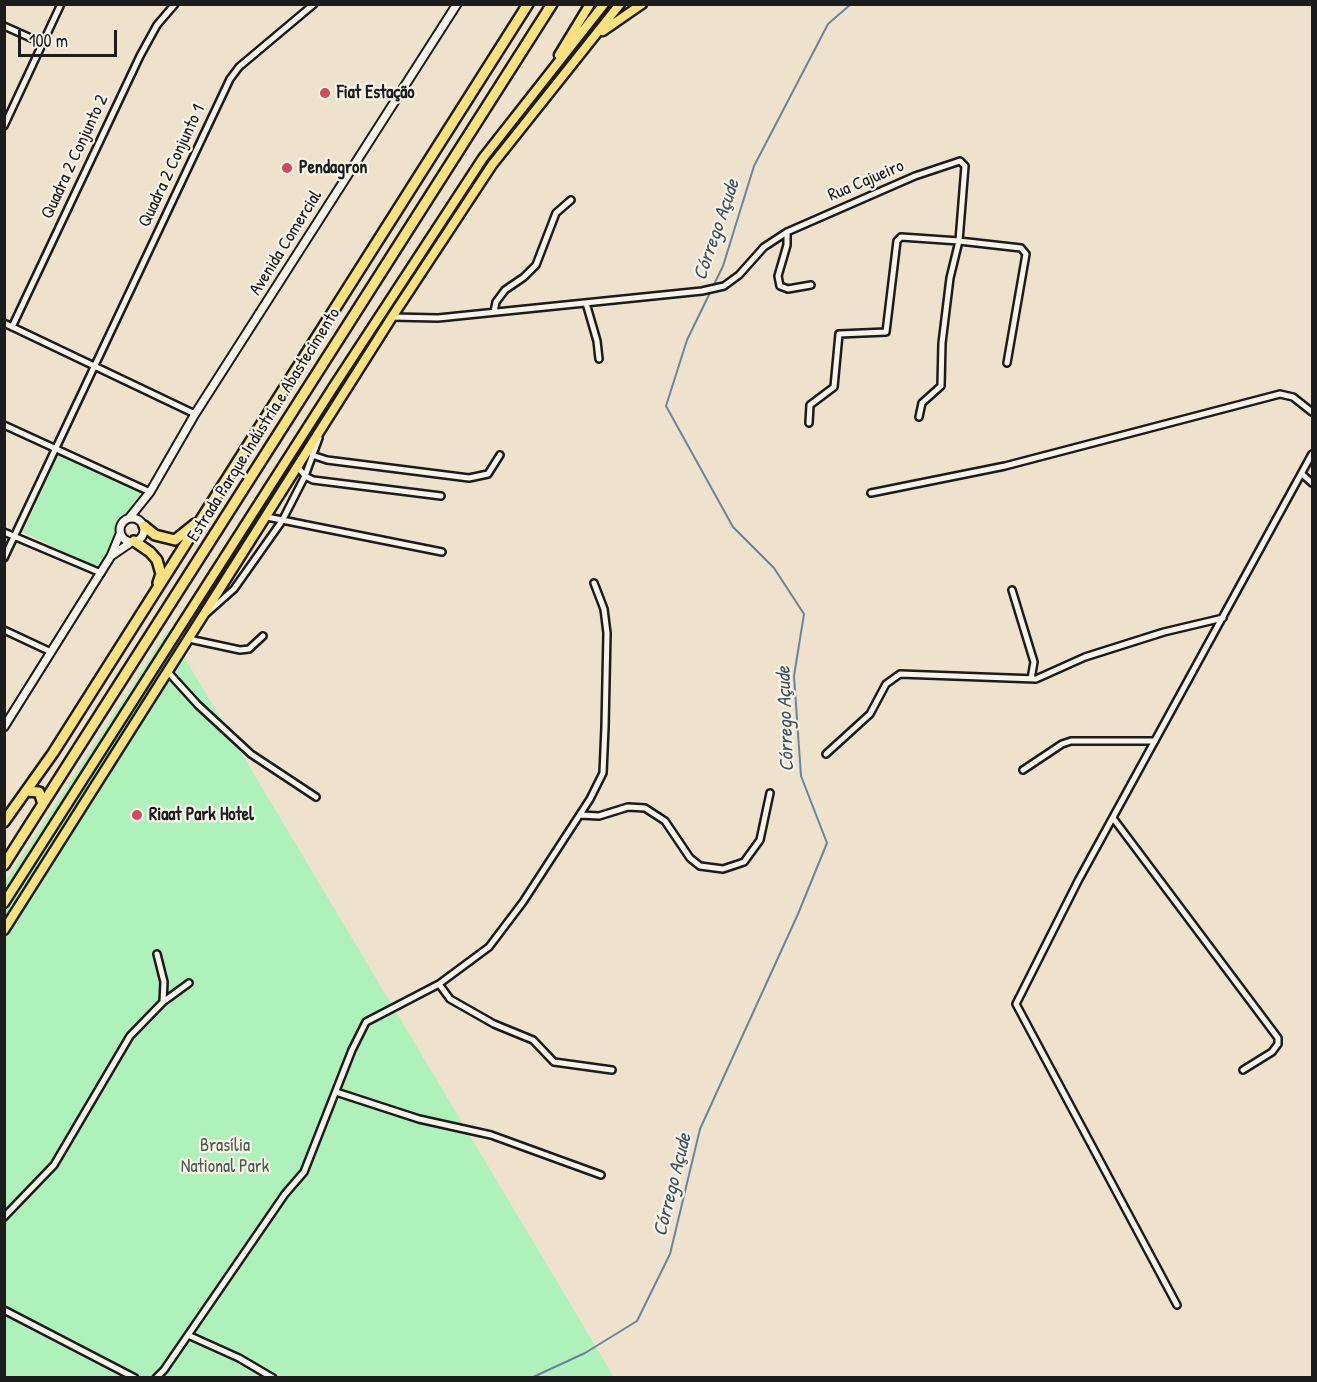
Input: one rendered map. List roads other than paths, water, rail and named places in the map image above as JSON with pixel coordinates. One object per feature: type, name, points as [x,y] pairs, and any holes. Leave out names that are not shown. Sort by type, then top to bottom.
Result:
[{"type":"highway","name":"Estrada Parque Indústria e Abastecimento","points":[[4,822],[53,753],[528,4]]},
{"type":"highway","name":"Estrada Parque Indústria e Abastecimento","points":[[4,865],[552,4]]},
{"type":"highway","points":[[143,523],[155,535],[175,540],[206,513]]},
{"type":"highway","points":[[132,542],[150,552],[157,560],[161,574],[156,592]]},
{"type":"highway","points":[[26,791],[39,792],[43,804]]},
{"type":"main road","points":[[549,73],[568,36],[590,4]]},
{"type":"main road","points":[[4,903],[340,376],[483,158],[604,4]]},
{"type":"main road","points":[[4,930],[298,467],[310,454],[321,430],[392,317],[492,165],[620,4]]},
{"type":"main road","points":[[596,36],[642,4]]},
{"type":"street","points":[[5,122],[61,4]]},
{"type":"street","name":"Quadra 2 Conjunto 2","points":[[12,327],[140,56],[157,25],[175,4]]},
{"type":"street","name":"Avenida Comercial","points":[[130,517],[150,492],[195,414],[457,4]]},
{"type":"street","name":"Quadra 2 Conjunto 1","points":[[4,558],[230,79],[239,67],[312,5]]},
{"type":"street","points":[[4,26],[42,43]]},
{"type":"street","name":"Rua Cajueiro","points":[[586,303],[702,291],[724,286],[739,275],[764,247],[787,232],[915,176],[960,161],[965,166],[959,241]]},
{"type":"street","points":[[494,312],[496,302],[505,290],[524,277],[536,265],[556,213],[571,200]]},
{"type":"street","points":[[787,232],[787,246],[778,276],[780,286],[788,288],[811,285]]},
{"type":"street","points":[[809,423],[810,405],[834,387],[839,334],[886,332],[898,238],[959,241],[1025,250],[1007,363]]},
{"type":"street","points":[[919,417],[922,403],[941,386],[942,343],[950,278],[959,241]]},
{"type":"street","points":[[392,317],[438,318],[586,303],[597,341],[599,359]]},
{"type":"street","points":[[4,324],[195,414]]},
{"type":"street","points":[[871,493],[1005,466],[1280,394],[1293,397],[1312,412]]},
{"type":"street","points":[[4,425],[150,492]]},
{"type":"street","points":[[204,616],[234,588],[282,521],[305,476],[310,454],[327,460],[469,478],[488,474],[500,455]]},
{"type":"street","points":[[1177,1305],[1016,1004],[1113,818],[1312,454]]},
{"type":"street","points":[[298,467],[305,476],[313,480],[441,496]]},
{"type":"street","points":[[1302,474],[1312,483]]},
{"type":"street","name":"Avenida Comercial","points":[[143,523],[144,501]]},
{"type":"street","points":[[4,727],[101,573],[111,556],[123,525],[134,516],[143,523],[142,534],[111,556]]},
{"type":"street","points":[[267,517],[442,552]]},
{"type":"street","points":[[4,532],[101,573]]},
{"type":"street","points":[[120,534],[125,542],[132,542]]},
{"type":"street","points":[[156,1377],[188,1335],[279,1202],[304,1172],[366,1022],[439,984],[473,961],[500,936],[599,783],[604,762],[607,633],[604,609],[594,583]]},
{"type":"street","points":[[1012,590],[1034,662],[1031,680]]},
{"type":"street","points":[[826,754],[870,714],[886,684],[900,674],[1031,680],[1046,677],[1085,657],[1164,632],[1222,618]]},
{"type":"street","points":[[4,630],[51,652]]},
{"type":"street","points":[[189,639],[240,650],[249,649],[263,636]]},
{"type":"street","points":[[168,672],[198,705],[251,754],[316,797]]},
{"type":"street","points":[[1023,770],[1062,744],[1071,741],[1155,741]]},
{"type":"street","points":[[580,815],[599,816],[628,807],[645,808],[664,821],[690,858],[700,866],[723,869],[744,862],[756,846],[763,830],[770,793]]},
{"type":"street","points":[[1113,818],[1278,1038],[1278,1044],[1272,1052],[1243,1071]]},
{"type":"street","points":[[157,954],[164,982],[163,1002]]},
{"type":"street","points":[[4,1217],[54,1165],[66,1141],[93,1103],[130,1036],[163,1002],[189,983]]},
{"type":"street","points":[[439,984],[450,999],[494,1024],[533,1040],[554,1062],[612,1070]]},
{"type":"street","points":[[336,1092],[419,1119],[491,1135],[601,1175]]},
{"type":"street","points":[[4,1310],[135,1377]]},
{"type":"street","points":[[188,1335],[239,1358],[273,1377]]},
{"type":"waterway","name":"Córrego Açude","points":[[531,1378],[585,1353],[637,1321],[670,1254],[700,1129],[798,914],[827,843],[801,776],[794,676],[804,614],[774,568],[733,527],[666,406],[687,340],[723,266],[754,166],[828,24],[851,4]]},
{"type":"place","name":"Fiat Estação","points":[[325,93]]},
{"type":"place","name":"Pendagron","points":[[287,168]]},
{"type":"place","name":"Riaat Park Hotel","points":[[137,815]]},
{"type":"park label","name":"Brasília National Park","points":[[225,1156]]}]
